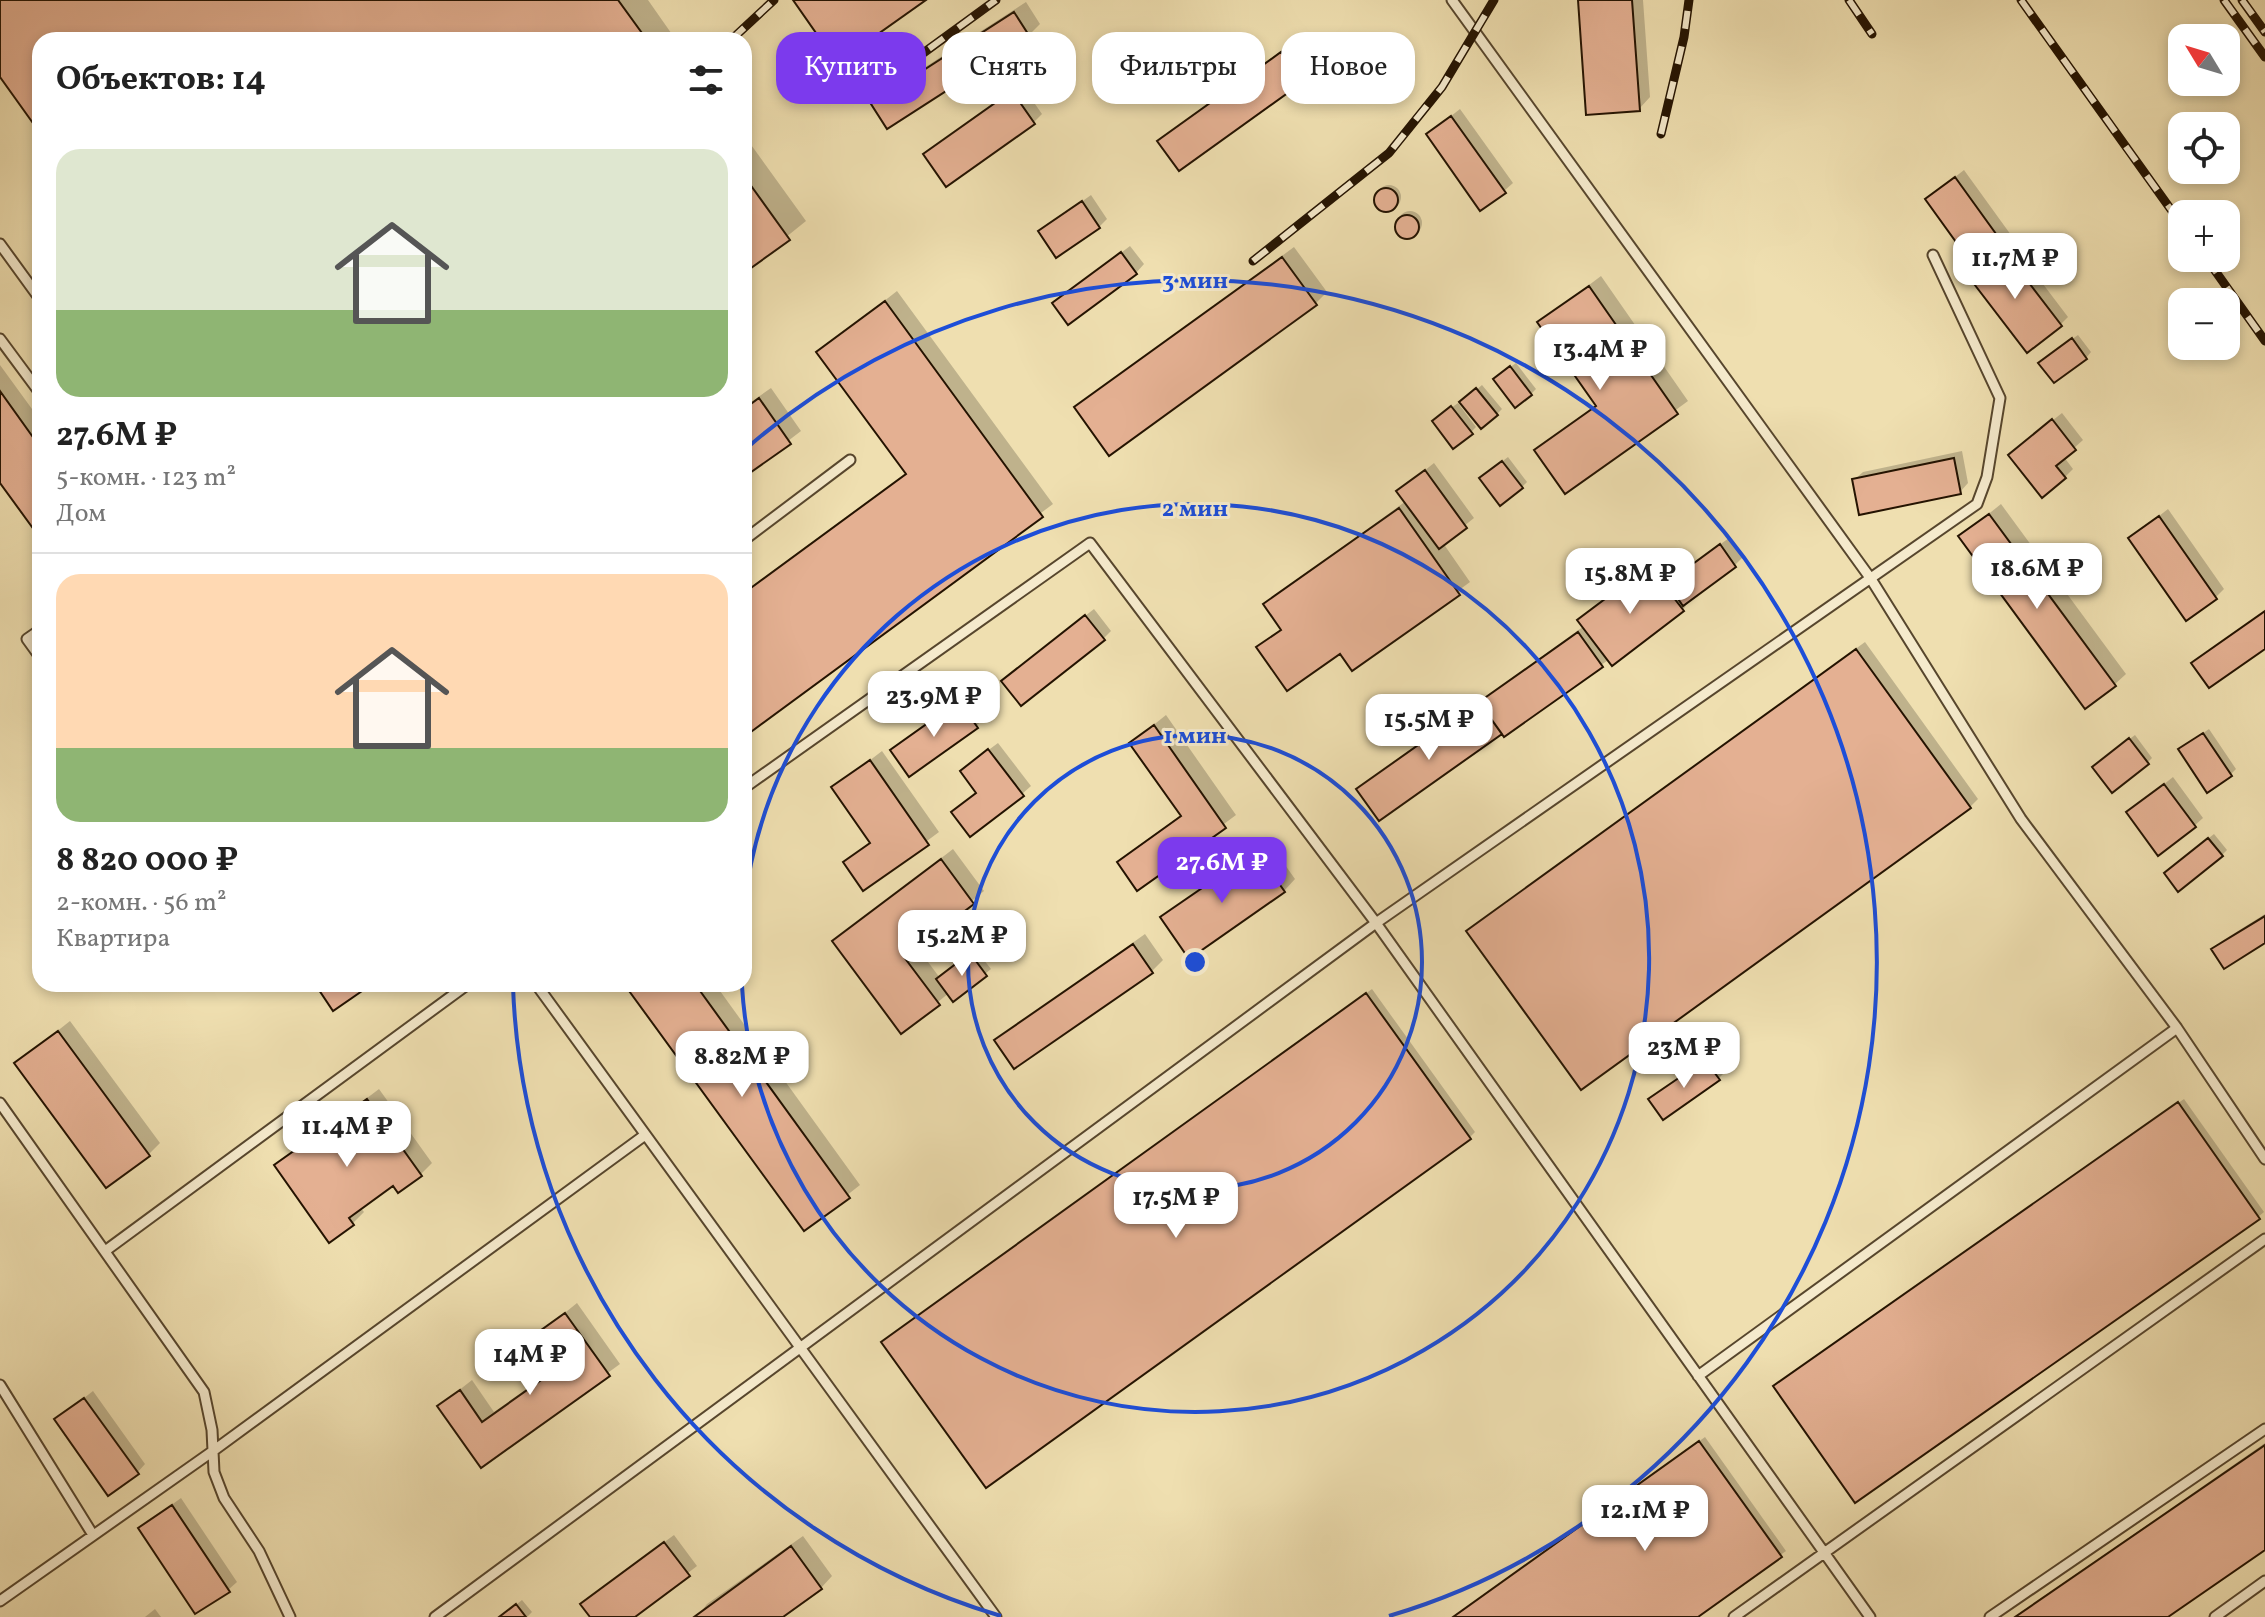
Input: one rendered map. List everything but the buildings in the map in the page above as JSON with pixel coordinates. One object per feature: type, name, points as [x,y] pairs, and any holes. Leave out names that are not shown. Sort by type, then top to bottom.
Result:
[{"type":"lane","points":[[1452,0],[1871,579],[2021,819],[2177,1028],[2265,1159]]},
{"type":"lane","points":[[0,244],[32,288]]},
{"type":"lane","points":[[435,1617],[1376,923],[1977,504],[1987,477],[2000,398],[1933,255]]},
{"type":"lane","points":[[0,339],[32,382]]},
{"type":"lane","points":[[752,534],[850,460]]},
{"type":"lane","points":[[752,782],[1090,543],[1376,923],[1870,1617]]},
{"type":"lane","points":[[105,1251],[457,992]]},
{"type":"lane","points":[[542,992],[798,1349],[996,1617]]},
{"type":"lane","points":[[1698,1376],[2177,1028]]},
{"type":"lane","points":[[0,1103],[204,1392],[214,1472],[224,1498],[259,1551],[290,1617]]},
{"type":"lane","points":[[0,1601],[213,1451],[645,1135]]},
{"type":"lane","points":[[1734,1617],[2265,1239]]},
{"type":"lane","points":[[0,1385],[93,1535]]},
{"type":"lane","points":[[1990,1617],[2265,1429]]},
{"type":"lane","points":[[2215,1617],[2265,1581]]},
{"type":"railway","points":[[740,32],[774,0]]},
{"type":"railway","points":[[926,51],[996,0]]},
{"type":"railway","points":[[1253,261],[1389,153],[1442,87],[1494,0]]},
{"type":"railway","points":[[1661,134],[1684,37],[1689,0]]},
{"type":"railway","points":[[1849,0],[1872,34]]},
{"type":"railway","points":[[2021,0],[2168,205]]},
{"type":"railway","points":[[2224,0],[2265,57]]},
{"type":"railway","points":[[2242,0],[2265,32]]},
{"type":"railway","points":[[2216,272],[2265,341]]}]
